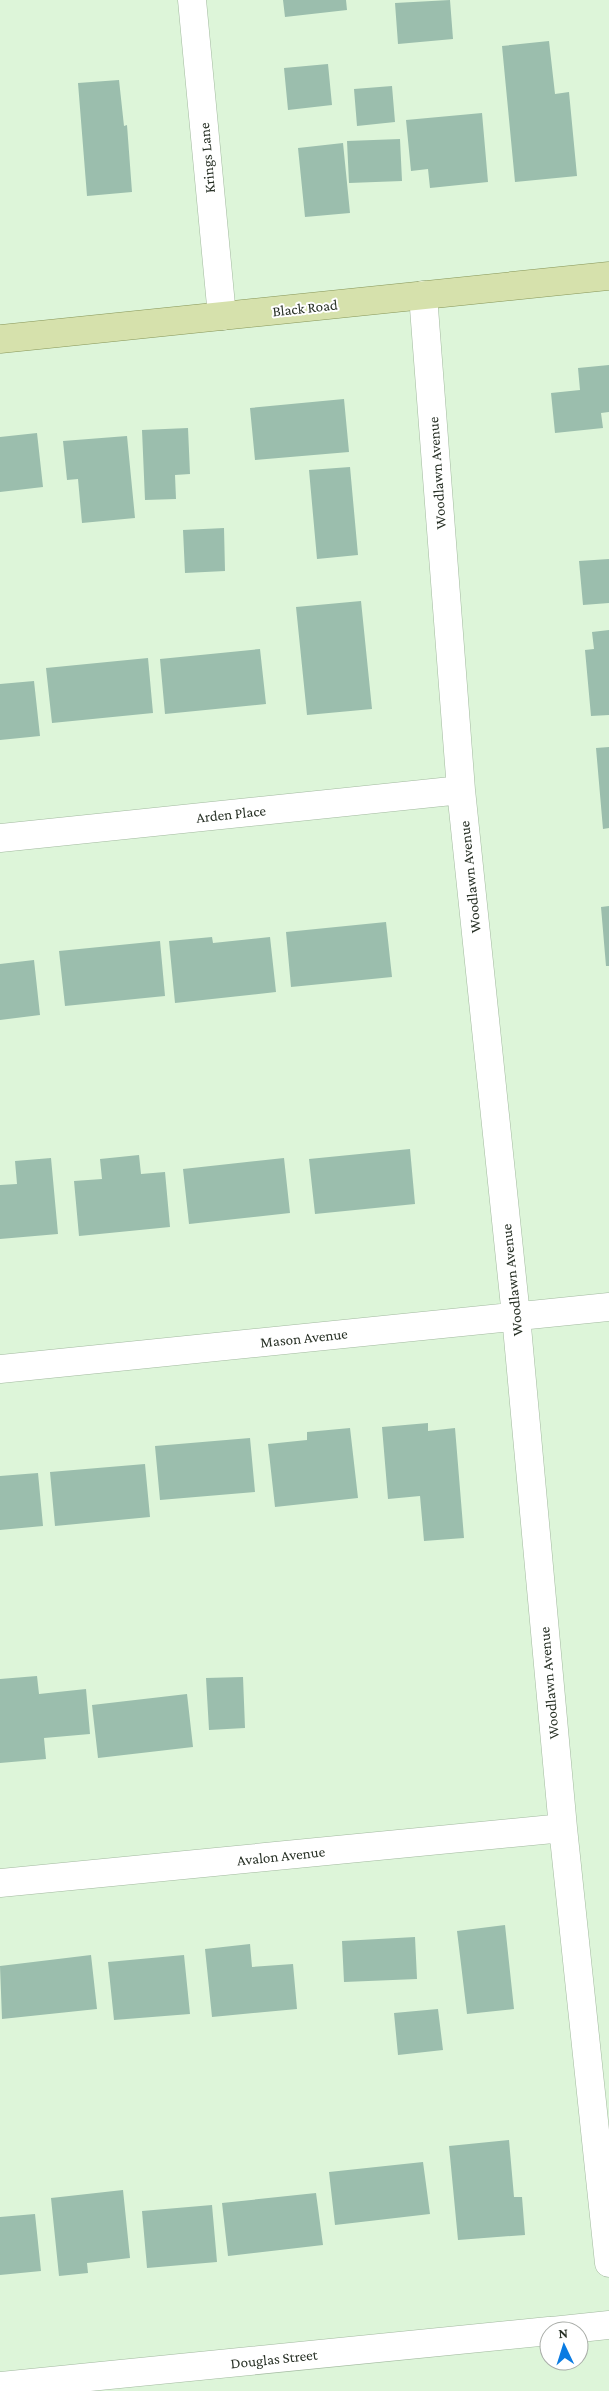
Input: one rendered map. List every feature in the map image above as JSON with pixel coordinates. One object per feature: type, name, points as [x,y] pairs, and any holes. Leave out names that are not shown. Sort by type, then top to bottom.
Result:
[{"type":"main road","name":"Black Road","points":[[0,339],[609,276]]},
{"type":"street","name":"Krings Lane","points":[[192,0],[222,316]]},
{"type":"street","name":"Woodlawn Avenue","points":[[423,295],[461,790],[516,1316],[563,1828],[609,2263]]},
{"type":"street","name":"Arden Place","points":[[0,838],[461,790]]},
{"type":"street","name":"Mason Avenue","points":[[0,1369],[609,1307]]},
{"type":"street","name":"Avalon Avenue","points":[[0,1884],[563,1828]]},
{"type":"street","name":"Douglas Street","points":[[589,2327],[609,2325]]},
{"type":"street","name":"Douglas Street","points":[[0,2386],[539,2332]]},
{"type":"building","points":[[283,0],[346,0],[347,10],[285,17]]},
{"type":"building","points":[[450,0],[453,39],[398,44],[395,3]]},
{"type":"building","points":[[549,41],[555,94],[569,92],[577,176],[515,182],[502,46]]},
{"type":"building","points":[[328,64],[332,105],[288,110],[284,68]]},
{"type":"building","points":[[119,80],[124,126],[127,125],[132,192],[87,196],[78,83]]},
{"type":"building","points":[[392,86],[395,122],[357,126],[354,89]]},
{"type":"building","points":[[482,113],[488,182],[430,188],[428,169],[411,171],[406,120]]},
{"type":"building","points":[[400,139],[402,181],[349,183],[347,141]]},
{"type":"building","points":[[343,143],[350,213],[305,217],[298,148]]},
{"type":"building","points":[[609,365],[609,412],[601,413],[603,428],[555,433],[551,393],[580,390],[578,368]]},
{"type":"building","points":[[344,399],[349,452],[255,460],[250,408]]},
{"type":"building","points":[[188,428],[190,474],[175,475],[176,499],[145,500],[142,430]]},
{"type":"building","points":[[37,433],[43,487],[0,492],[0,437]]},
{"type":"building","points":[[127,436],[135,518],[82,523],[78,479],[67,480],[63,441]]},
{"type":"building","points":[[350,467],[358,555],[317,559],[309,470]]},
{"type":"building","points":[[224,528],[225,571],[185,573],[183,530]]},
{"type":"building","points":[[609,559],[609,603],[583,605],[579,561]]},
{"type":"building","points":[[361,601],[372,709],[307,715],[296,607]]},
{"type":"building","points":[[609,630],[609,715],[591,716],[585,650],[594,649],[592,632]]},
{"type":"building","points":[[260,649],[266,704],[165,714],[160,659]]},
{"type":"building","points":[[148,658],[153,713],[52,723],[46,668]]},
{"type":"building","points":[[34,681],[40,736],[0,740],[0,684]]},
{"type":"building","points":[[609,747],[609,828],[603,829],[596,748]]},
{"type":"building","points":[[609,906],[609,966],[606,966],[601,907]]},
{"type":"building","points":[[386,922],[392,977],[291,987],[286,932]]},
{"type":"building","points":[[212,937],[213,943],[270,937],[276,992],[175,1003],[169,941]]},
{"type":"building","points":[[160,941],[165,996],[65,1006],[59,951]]},
{"type":"building","points":[[34,960],[40,1015],[0,1020],[0,964]]},
{"type":"building","points":[[410,1149],[415,1204],[315,1214],[309,1159]]},
{"type":"building","points":[[139,1155],[141,1174],[165,1172],[170,1227],[79,1236],[74,1181],[102,1179],[100,1159]]},
{"type":"building","points":[[51,1158],[58,1234],[0,1239],[0,1185],[17,1184],[15,1161]]},
{"type":"building","points":[[284,1158],[290,1213],[189,1224],[183,1169]]},
{"type":"building","points":[[428,1423],[428,1431],[455,1428],[464,1538],[424,1541],[420,1496],[388,1499],[382,1427]]},
{"type":"building","points":[[350,1428],[358,1498],[275,1507],[268,1444],[307,1440],[307,1432]]},
{"type":"building","points":[[250,1438],[255,1492],[160,1500],[155,1446]]},
{"type":"building","points":[[145,1464],[150,1517],[55,1526],[50,1472]]},
{"type":"building","points":[[38,1473],[43,1526],[0,1530],[0,1476]]},
{"type":"building","points":[[37,1676],[39,1694],[86,1689],[90,1734],[44,1738],[46,1759],[0,1763],[0,1679]]},
{"type":"building","points":[[243,1677],[245,1728],[209,1730],[206,1678]]},
{"type":"building","points":[[187,1694],[193,1747],[98,1758],[92,1705]]},
{"type":"building","points":[[505,1925],[514,2009],[467,2014],[457,1931]]},
{"type":"building","points":[[415,1937],[417,1979],[344,1982],[342,1941]]},
{"type":"building","points":[[250,1944],[252,1967],[293,1964],[297,2009],[212,2017],[205,1949]]},
{"type":"building","points":[[91,1955],[97,2009],[2,2019],[0,1966]]},
{"type":"building","points":[[184,1955],[190,2014],[114,2020],[108,1962]]},
{"type":"building","points":[[438,2009],[443,2050],[398,2055],[394,2013]]},
{"type":"building","points":[[509,2140],[514,2197],[522,2197],[525,2235],[458,2240],[449,2146]]},
{"type":"building","points":[[423,2162],[430,2214],[335,2225],[329,2172]]},
{"type":"building","points":[[123,2190],[130,2258],[87,2263],[88,2273],[59,2276],[51,2198]]},
{"type":"building","points":[[316,2193],[323,2245],[228,2256],[222,2203]]},
{"type":"building","points":[[212,2205],[217,2262],[147,2268],[142,2211]]},
{"type":"building","points":[[35,2214],[41,2271],[0,2275],[0,2217]]}]
